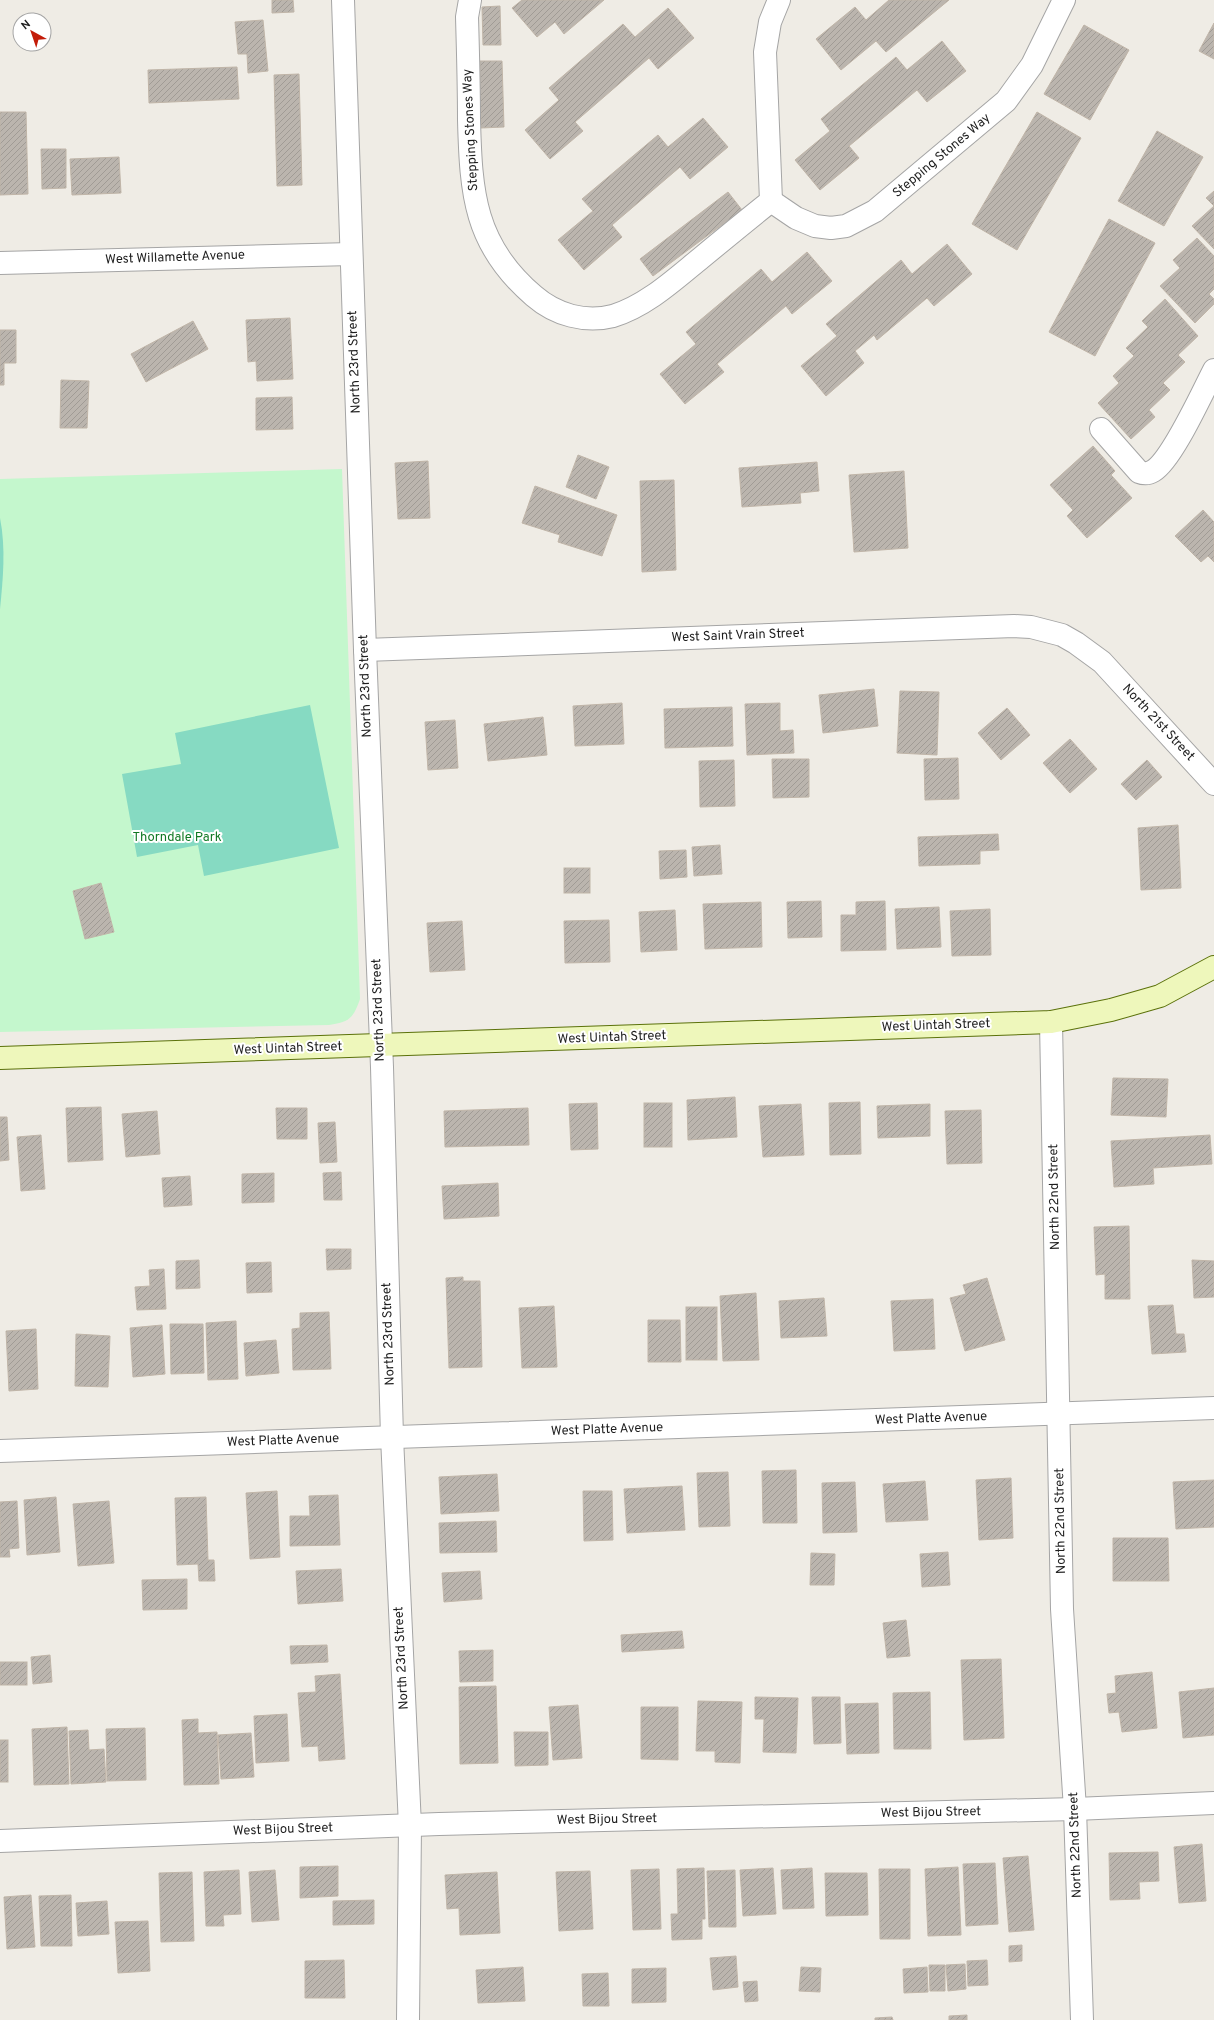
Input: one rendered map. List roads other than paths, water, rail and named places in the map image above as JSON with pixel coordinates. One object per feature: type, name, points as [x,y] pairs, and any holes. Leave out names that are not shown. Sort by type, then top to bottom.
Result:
[{"type":"main road","name":"West Uintah Street","points":[[0,1058],[1051,1022],[1111,1010],[1160,996],[1214,967]]},
{"type":"street","name":"North 23rd Street","points":[[343,0],[365,650],[381,1046],[392,1437],[410,1826],[408,2020]]},
{"type":"street","name":"Stepping Stones Way","points":[[470,0],[467,17],[471,164],[473,189],[478,213],[495,253],[518,283],[542,303],[562,313],[580,318],[597,319],[614,315],[652,296],[771,201],[796,218],[815,226],[826,228],[846,226],[875,211],[1006,101],[1032,65],[1064,0]]},
{"type":"street","points":[[771,201],[765,52],[770,22],[779,0]]},
{"type":"street","name":"West Willamette Avenue","points":[[0,263],[351,254]]},
{"type":"street","points":[[1101,429],[1139,472],[1145,474],[1152,472],[1168,456],[1214,370]]},
{"type":"street","name":"West Saint Vrain Street","points":[[365,650],[1014,626],[1031,627],[1062,635],[1076,643],[1102,662]]},
{"type":"street","name":"North 21st Street","points":[[1102,662],[1214,784]]},
{"type":"street","name":"North 22nd Street","points":[[1051,1022],[1062,1609],[1075,1809],[1082,2020]]},
{"type":"street","name":"West Platte Avenue","points":[[0,1451],[1214,1408]]},
{"type":"street","name":"West Bijou Street","points":[[0,1842],[410,1826],[1075,1809],[1214,1803]]},
{"type":"park label","name":"Thorndale Park","points":[[177,838]]}]
